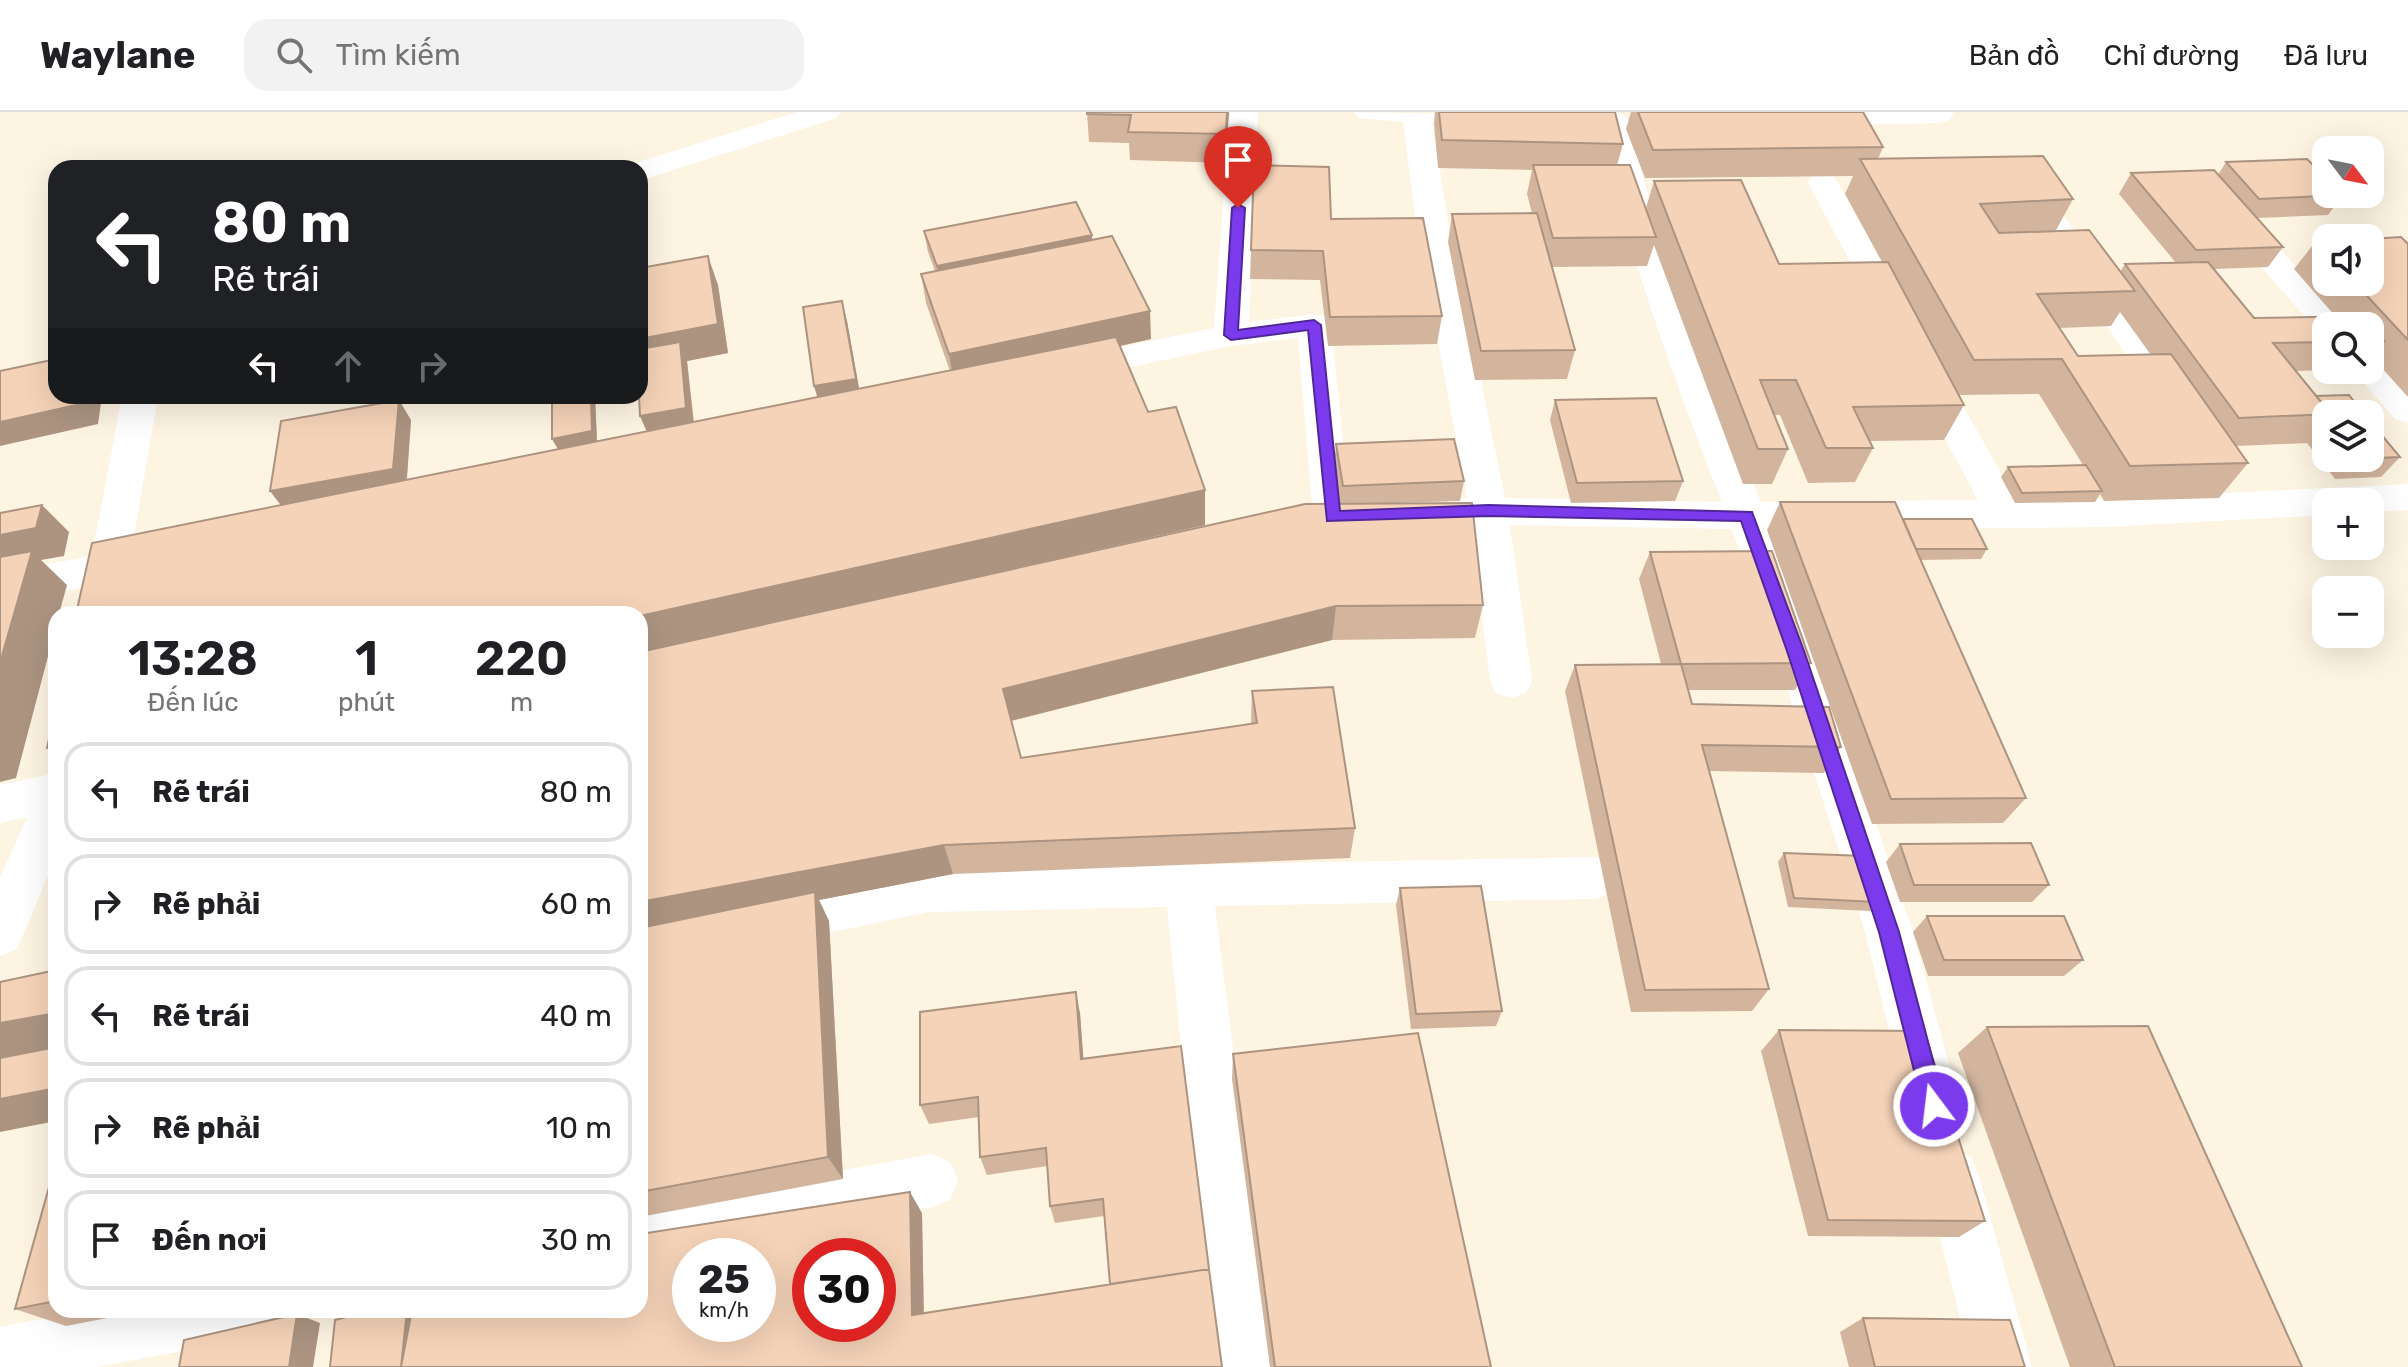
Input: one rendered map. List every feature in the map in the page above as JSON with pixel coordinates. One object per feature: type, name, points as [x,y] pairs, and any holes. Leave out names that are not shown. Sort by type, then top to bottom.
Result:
[{"type":"street","points":[[648,168],[827,112]]},
{"type":"street","points":[[1231,335],[1244,112]]},
{"type":"street","points":[[1368,112],[1477,115]]},
{"type":"street","points":[[1416,113],[1432,222],[1489,511],[1511,681]]},
{"type":"street","points":[[1784,117],[1939,114]]},
{"type":"street","points":[[1613,119],[1629,189],[1699,398],[1747,516],[1796,651],[1889,932],[2002,1367]]},
{"type":"street","points":[[1823,183],[2005,514]]},
{"type":"street","points":[[2210,191],[2319,312]]},
{"type":"street","points":[[2031,192],[2194,427]]},
{"type":"street","points":[[1029,377],[1231,335],[1314,325],[1344,518],[1489,511],[1747,516],[2106,513],[2240,492],[2408,497]]},
{"type":"street","points":[[2384,384],[2408,411]]},
{"type":"street","points":[[103,606],[139,404]]},
{"type":"street","points":[[0,588],[174,554]]},
{"type":"street","points":[[0,804],[48,794]]},
{"type":"street","points":[[0,934],[48,821]]},
{"type":"street","points":[[716,933],[929,891],[1595,878]]},
{"type":"street","points":[[1189,886],[1243,1367]]},
{"type":"street","points":[[648,1234],[931,1181]]},
{"type":"street","points":[[0,1356],[203,1318]]},
{"type":"building","points":[[1087,112],[1227,112],[1226,134],[1128,132],[1131,115]]},
{"type":"building","points":[[1439,112],[1615,112],[1623,144],[1442,140]]},
{"type":"building","points":[[1638,112],[1863,112],[1883,147],[1653,150]]},
{"type":"building","points":[[2043,156],[2073,199],[1980,204],[1999,233],[2089,230],[2135,291],[2037,294],[2078,356],[2171,354],[2248,463],[2130,466],[2062,359],[1974,360],[1860,159]]},
{"type":"building","points":[[2307,159],[2312,164],[2312,196],[2259,199],[2226,162]]},
{"type":"building","points":[[1254,165],[1329,167],[1331,219],[1423,218],[1442,316],[1330,317],[1323,251],[1251,250]]},
{"type":"building","points":[[1533,165],[1630,165],[1656,237],[1553,238]]},
{"type":"building","points":[[2214,170],[2283,247],[2196,250],[2131,173]]},
{"type":"building","points":[[1741,180],[1779,264],[1888,262],[1964,405],[1853,407],[1873,448],[1826,448],[1796,380],[1760,380],[1788,449],[1758,449],[1654,181]]},
{"type":"building","points":[[1076,202],[1092,235],[937,266],[924,231]]},
{"type":"building","points":[[1537,213],[1575,350],[1481,351],[1452,214]]},
{"type":"building","points":[[1112,236],[1150,311],[949,354],[921,274]]},
{"type":"building","points":[[2401,237],[2408,244],[2408,340],[2367,296],[2384,296],[2384,238]]},
{"type":"building","points":[[708,256],[718,324],[648,337],[648,267]]},
{"type":"building","points":[[2208,262],[2254,318],[2312,317],[2312,342],[2273,343],[2320,400],[2312,400],[2312,415],[2239,418],[2125,264]]},
{"type":"building","points":[[842,301],[856,379],[814,386],[803,307]]},
{"type":"building","points":[[1116,337],[1148,412],[1176,407],[1205,490],[648,614],[648,606],[78,606],[92,543]]},
{"type":"building","points":[[680,342],[686,408],[640,416],[639,404],[648,404],[648,348]]},
{"type":"building","points":[[48,361],[48,404],[81,404],[0,422],[0,371]]},
{"type":"building","points":[[2349,395],[2353,400],[2319,400],[2316,396]]},
{"type":"building","points":[[1656,398],[1683,481],[1577,483],[1555,400]]},
{"type":"building","points":[[377,404],[399,404],[393,469],[270,491],[281,421]]},
{"type":"building","points":[[552,404],[591,404],[592,431],[552,439]]},
{"type":"building","points":[[2384,438],[2400,457],[2384,458]]},
{"type":"building","points":[[1454,439],[1464,481],[1343,486],[1336,444]]},
{"type":"building","points":[[2086,465],[2102,491],[2022,493],[2008,467]]},
{"type":"building","points":[[1780,502],[1895,502],[2026,798],[1891,799]]},
{"type":"building","points":[[1472,503],[1483,605],[1336,606],[1003,689],[1021,758],[1257,723],[1252,691],[1333,687],[1355,828],[944,845],[648,900],[648,650],[1305,504]]},
{"type":"building","points":[[42,505],[36,528],[0,535],[0,513]]},
{"type":"building","points":[[1903,519],[1972,519],[1987,549],[1916,549]]},
{"type":"building","points":[[32,551],[0,663],[0,557]]},
{"type":"building","points":[[1772,551],[1811,663],[1681,664],[1650,552]]},
{"type":"building","points":[[1681,664],[1692,704],[1829,707],[1841,747],[1702,745],[1769,989],[1645,990],[1575,665]]},
{"type":"building","points":[[2031,843],[2049,885],[1914,885],[1900,844]]},
{"type":"building","points":[[1784,853],[1864,856],[1877,902],[1794,898]]},
{"type":"building","points":[[1481,886],[1502,1011],[1416,1014],[1400,888]]},
{"type":"building","points":[[815,892],[828,1157],[648,1191],[648,926]]},
{"type":"building","points":[[1927,916],[2064,916],[2083,960],[1944,960]]},
{"type":"building","points":[[48,972],[48,1014],[0,1023],[0,982]]},
{"type":"building","points":[[1076,992],[1081,1059],[1181,1046],[1209,1269],[1110,1284],[1103,1199],[1050,1206],[1046,1148],[980,1157],[978,1097],[920,1105],[920,1012]]},
{"type":"building","points":[[2148,1026],[2302,1367],[2115,1367],[1987,1027]]},
{"type":"building","points":[[1779,1030],[1924,1031],[1985,1221],[1828,1220]]},
{"type":"building","points":[[1418,1033],[1491,1367],[1275,1367],[1233,1054]]},
{"type":"building","points":[[48,1049],[48,1090],[0,1099],[0,1058]]},
{"type":"building","points":[[48,1191],[48,1303],[15,1309]]},
{"type":"building","points":[[910,1192],[912,1315],[1209,1269],[1222,1367],[401,1367],[410,1318],[648,1318],[648,1233]]},
{"type":"building","points":[[280,1318],[296,1318],[289,1367],[179,1367],[184,1340]]},
{"type":"building","points":[[406,1318],[401,1367],[330,1367],[335,1320]]},
{"type":"building","points":[[1863,1318],[2010,1320],[2025,1367],[1875,1367]]},
{"type":"route","points":[[1238,208],[1231,335],[1314,325],[1332,517],[1489,511],[1747,516],[1796,651],[1889,932],[1934,1106]]}]
